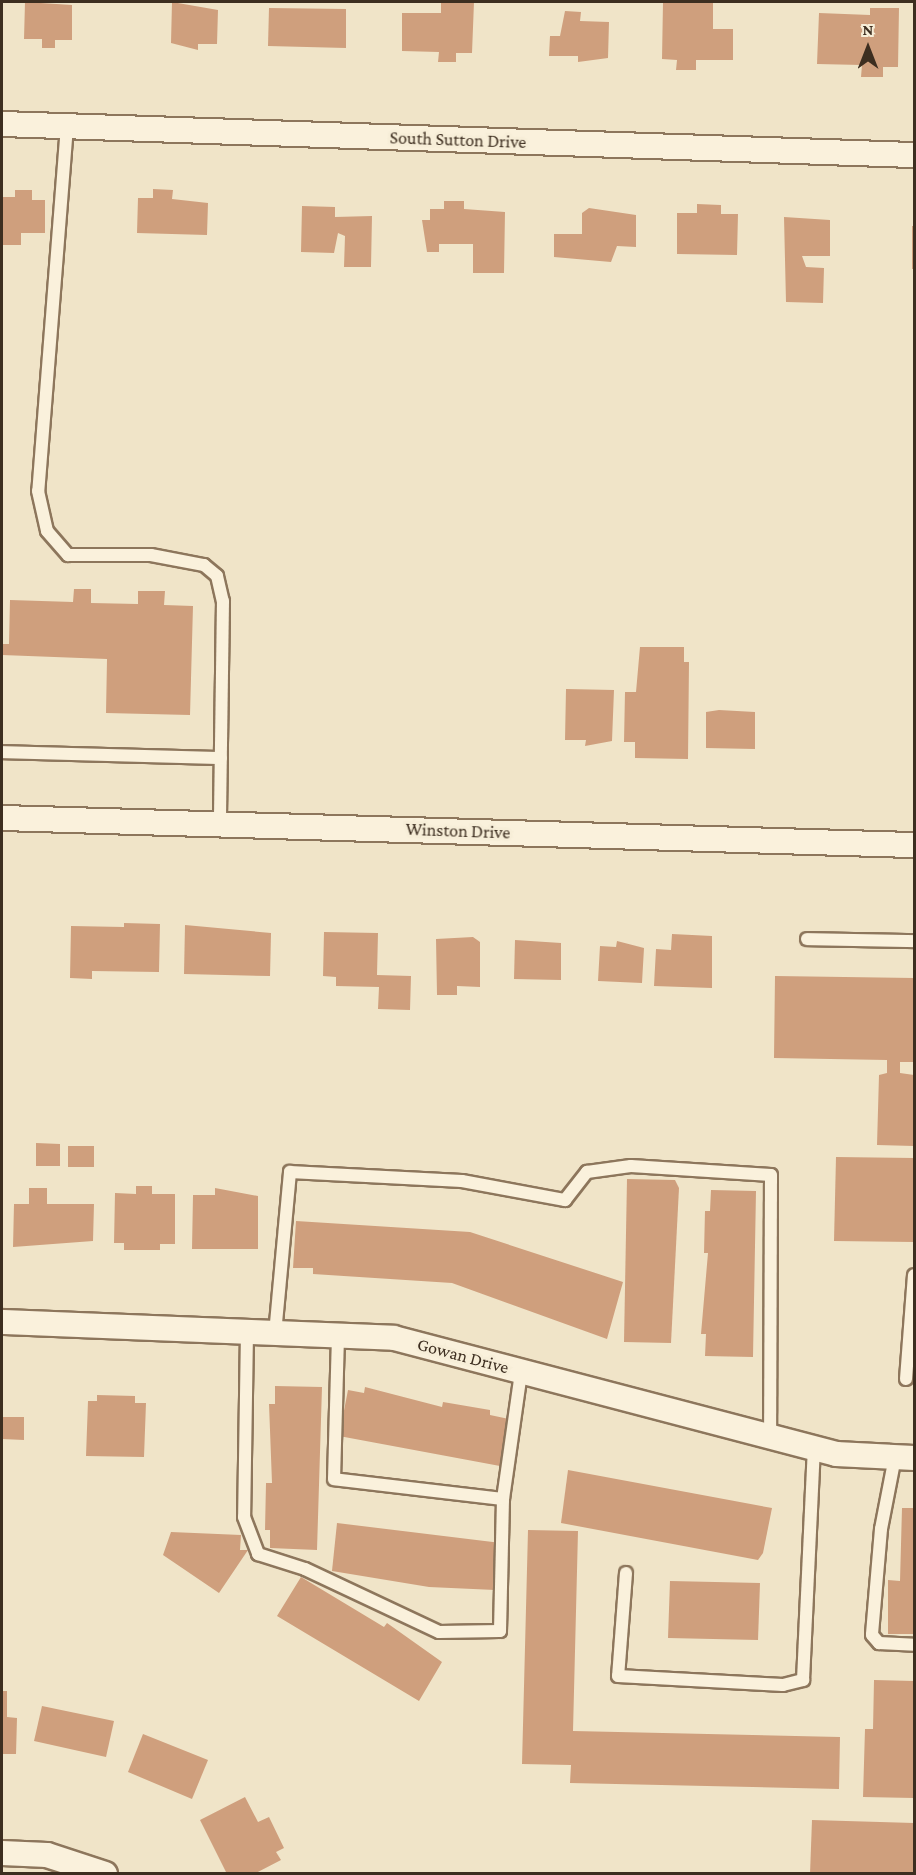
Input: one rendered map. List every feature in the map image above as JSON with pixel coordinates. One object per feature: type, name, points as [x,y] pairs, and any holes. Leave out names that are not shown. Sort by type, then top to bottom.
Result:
[{"type":"street","name":"South Sutton Drive","points":[[2,124],[915,155]]},
{"type":"street","name":"Winston Drive","points":[[2,818],[915,844]]},
{"type":"street","name":"Gowan Drive","points":[[2,1322],[394,1338],[814,1449],[905,1458]]},
{"type":"street","points":[[2,1853],[46,1855],[105,1874]]},
{"type":"lane","points":[[67,126],[38,491],[47,531],[68,555],[151,555],[204,565],[217,576],[223,601],[220,825]]},
{"type":"lane","points":[[2,752],[220,758]]},
{"type":"lane","points":[[807,939],[915,941]]},
{"type":"lane","points":[[275,1334],[290,1172],[462,1180],[565,1200],[587,1172],[631,1166],[771,1175],[770,1437]]},
{"type":"lane","points":[[906,1378],[915,1275]]},
{"type":"lane","points":[[247,1332],[244,1517],[258,1554],[305,1569],[439,1632],[500,1631],[503,1499],[521,1371]]},
{"type":"lane","points":[[338,1336],[334,1479],[503,1499]]},
{"type":"lane","points":[[626,1572],[618,1676],[783,1685],[803,1680],[814,1449]]},
{"type":"lane","points":[[905,1458],[881,1529],[872,1635],[879,1643],[915,1645]]},
{"type":"building","points":[[25,2],[72,5],[72,40],[55,40],[55,48],[42,48],[42,39],[24,39]]},
{"type":"building","points":[[172,2],[218,10],[217,44],[198,44],[198,50],[171,43]]},
{"type":"building","points":[[441,2],[474,2],[472,53],[456,53],[456,62],[438,62],[439,52],[402,51],[402,13],[441,13]]},
{"type":"building","points":[[663,2],[713,2],[713,29],[733,29],[733,60],[696,60],[696,70],[676,70],[677,60],[662,59]]},
{"type":"building","points":[[269,8],[346,9],[346,48],[268,46]]},
{"type":"building","points":[[870,8],[899,8],[898,67],[883,67],[883,77],[861,77],[862,65],[817,64],[819,13],[870,15]]},
{"type":"building","points":[[565,11],[581,12],[580,21],[609,22],[608,58],[578,62],[578,56],[549,56],[550,36],[560,36]]},
{"type":"building","points":[[153,189],[173,190],[172,199],[208,203],[207,235],[137,233],[138,198],[153,198]]},
{"type":"building","points":[[15,190],[32,190],[32,200],[45,200],[45,233],[21,233],[21,245],[2,245],[2,197],[15,197]]},
{"type":"building","points":[[444,201],[464,201],[464,209],[505,212],[504,273],[473,273],[473,244],[439,244],[439,252],[427,252],[422,220],[430,220],[430,209],[444,209]]},
{"type":"building","points":[[697,204],[721,205],[721,214],[738,214],[737,255],[677,254],[677,213],[697,213]]},
{"type":"building","points":[[302,206],[335,207],[335,217],[372,216],[371,267],[344,267],[345,236],[338,233],[334,253],[301,252]]},
{"type":"building","points":[[589,208],[636,215],[636,247],[617,246],[611,262],[554,257],[554,234],[582,234],[582,213]]},
{"type":"building","points":[[784,217],[830,220],[830,256],[802,256],[806,267],[824,268],[823,303],[786,302]]},
{"type":"building","points":[[912,226],[914,226],[914,269],[912,269]]},
{"type":"building","points":[[74,589],[91,589],[91,603],[138,604],[138,591],[165,591],[164,605],[193,606],[190,715],[106,713],[107,659],[2,655],[2,644],[9,644],[10,600],[73,602]]},
{"type":"building","points":[[640,647],[684,647],[684,662],[689,662],[688,759],[635,758],[635,742],[624,742],[625,692],[636,692]]},
{"type":"building","points":[[566,689],[614,690],[612,741],[585,746],[586,740],[565,740]]},
{"type":"building","points":[[719,710],[755,712],[755,749],[706,748],[706,712]]},
{"type":"building","points":[[124,923],[160,924],[159,972],[92,971],[92,979],[70,978],[71,926],[124,927]]},
{"type":"building","points":[[185,925],[271,933],[270,976],[184,974]]},
{"type":"building","points":[[324,932],[378,933],[377,975],[411,976],[410,1010],[378,1009],[379,987],[336,986],[336,977],[323,976]]},
{"type":"building","points":[[672,934],[712,936],[712,988],[654,986],[656,949],[671,950]]},
{"type":"building","points":[[473,937],[480,942],[480,987],[457,986],[457,995],[437,995],[436,939]]},
{"type":"building","points":[[515,940],[561,943],[561,980],[514,979]]},
{"type":"building","points":[[617,941],[644,948],[642,983],[598,981],[600,946],[616,947]]},
{"type":"building","points":[[775,976],[914,978],[914,1062],[900,1062],[900,1073],[914,1075],[914,1146],[877,1145],[879,1075],[887,1073],[887,1060],[774,1058]]},
{"type":"building","points":[[36,1143],[60,1144],[60,1166],[36,1166]]},
{"type":"building","points":[[68,1146],[94,1146],[94,1167],[68,1167]]},
{"type":"building","points":[[836,1157],[914,1158],[914,1242],[834,1241]]},
{"type":"building","points":[[627,1179],[675,1180],[679,1188],[671,1343],[624,1342]]},
{"type":"building","points":[[136,1186],[152,1186],[152,1194],[175,1194],[175,1244],[160,1244],[160,1250],[124,1250],[124,1243],[114,1243],[115,1193],[136,1194]]},
{"type":"building","points":[[29,1188],[47,1188],[47,1204],[94,1204],[93,1241],[13,1247],[14,1204],[29,1204]]},
{"type":"building","points":[[215,1188],[258,1196],[258,1249],[192,1249],[193,1195],[215,1195]]},
{"type":"building","points":[[711,1190],[756,1191],[753,1357],[705,1356],[706,1334],[701,1334],[708,1253],[704,1253],[705,1211],[710,1211]]},
{"type":"building","points":[[296,1221],[470,1232],[623,1282],[607,1339],[452,1283],[313,1274],[313,1268],[293,1268]]},
{"type":"building","points":[[275,1386],[322,1387],[317,1550],[270,1548],[270,1530],[265,1530],[266,1483],[272,1483],[269,1404],[275,1404]]},
{"type":"building","points":[[365,1387],[442,1407],[443,1402],[490,1410],[490,1415],[509,1419],[500,1466],[339,1436],[348,1390],[364,1393]]},
{"type":"building","points":[[97,1395],[135,1396],[135,1403],[146,1403],[144,1457],[86,1456],[88,1401],[97,1401]]},
{"type":"building","points":[[2,1417],[24,1417],[24,1440],[2,1439]]},
{"type":"building","points":[[568,1470],[772,1508],[763,1553],[758,1560],[561,1523]]},
{"type":"building","points":[[902,1508],[914,1508],[914,1634],[888,1634],[888,1580],[900,1581]]},
{"type":"building","points":[[337,1523],[501,1543],[495,1590],[429,1587],[332,1571]]},
{"type":"building","points":[[528,1530],[578,1531],[573,1731],[840,1737],[839,1789],[570,1783],[571,1765],[522,1764]]},
{"type":"building","points":[[171,1532],[241,1535],[240,1550],[248,1550],[219,1593],[163,1555]]},
{"type":"building","points":[[301,1577],[384,1627],[387,1623],[442,1662],[419,1701],[277,1616]]},
{"type":"building","points":[[670,1581],[760,1583],[758,1640],[668,1638]]},
{"type":"building","points":[[874,1680],[914,1681],[914,1798],[863,1797],[865,1729],[873,1729]]},
{"type":"building","points":[[2,1691],[7,1691],[7,1717],[17,1718],[16,1754],[2,1754]]},
{"type":"building","points":[[42,1706],[114,1721],[106,1757],[34,1741]]},
{"type":"building","points":[[143,1734],[208,1760],[192,1799],[128,1772]]},
{"type":"building","points":[[245,1797],[258,1822],[269,1817],[284,1848],[276,1852],[281,1860],[254,1874],[227,1874],[200,1820]]},
{"type":"building","points":[[812,1820],[914,1823],[914,1874],[810,1874]]}]
